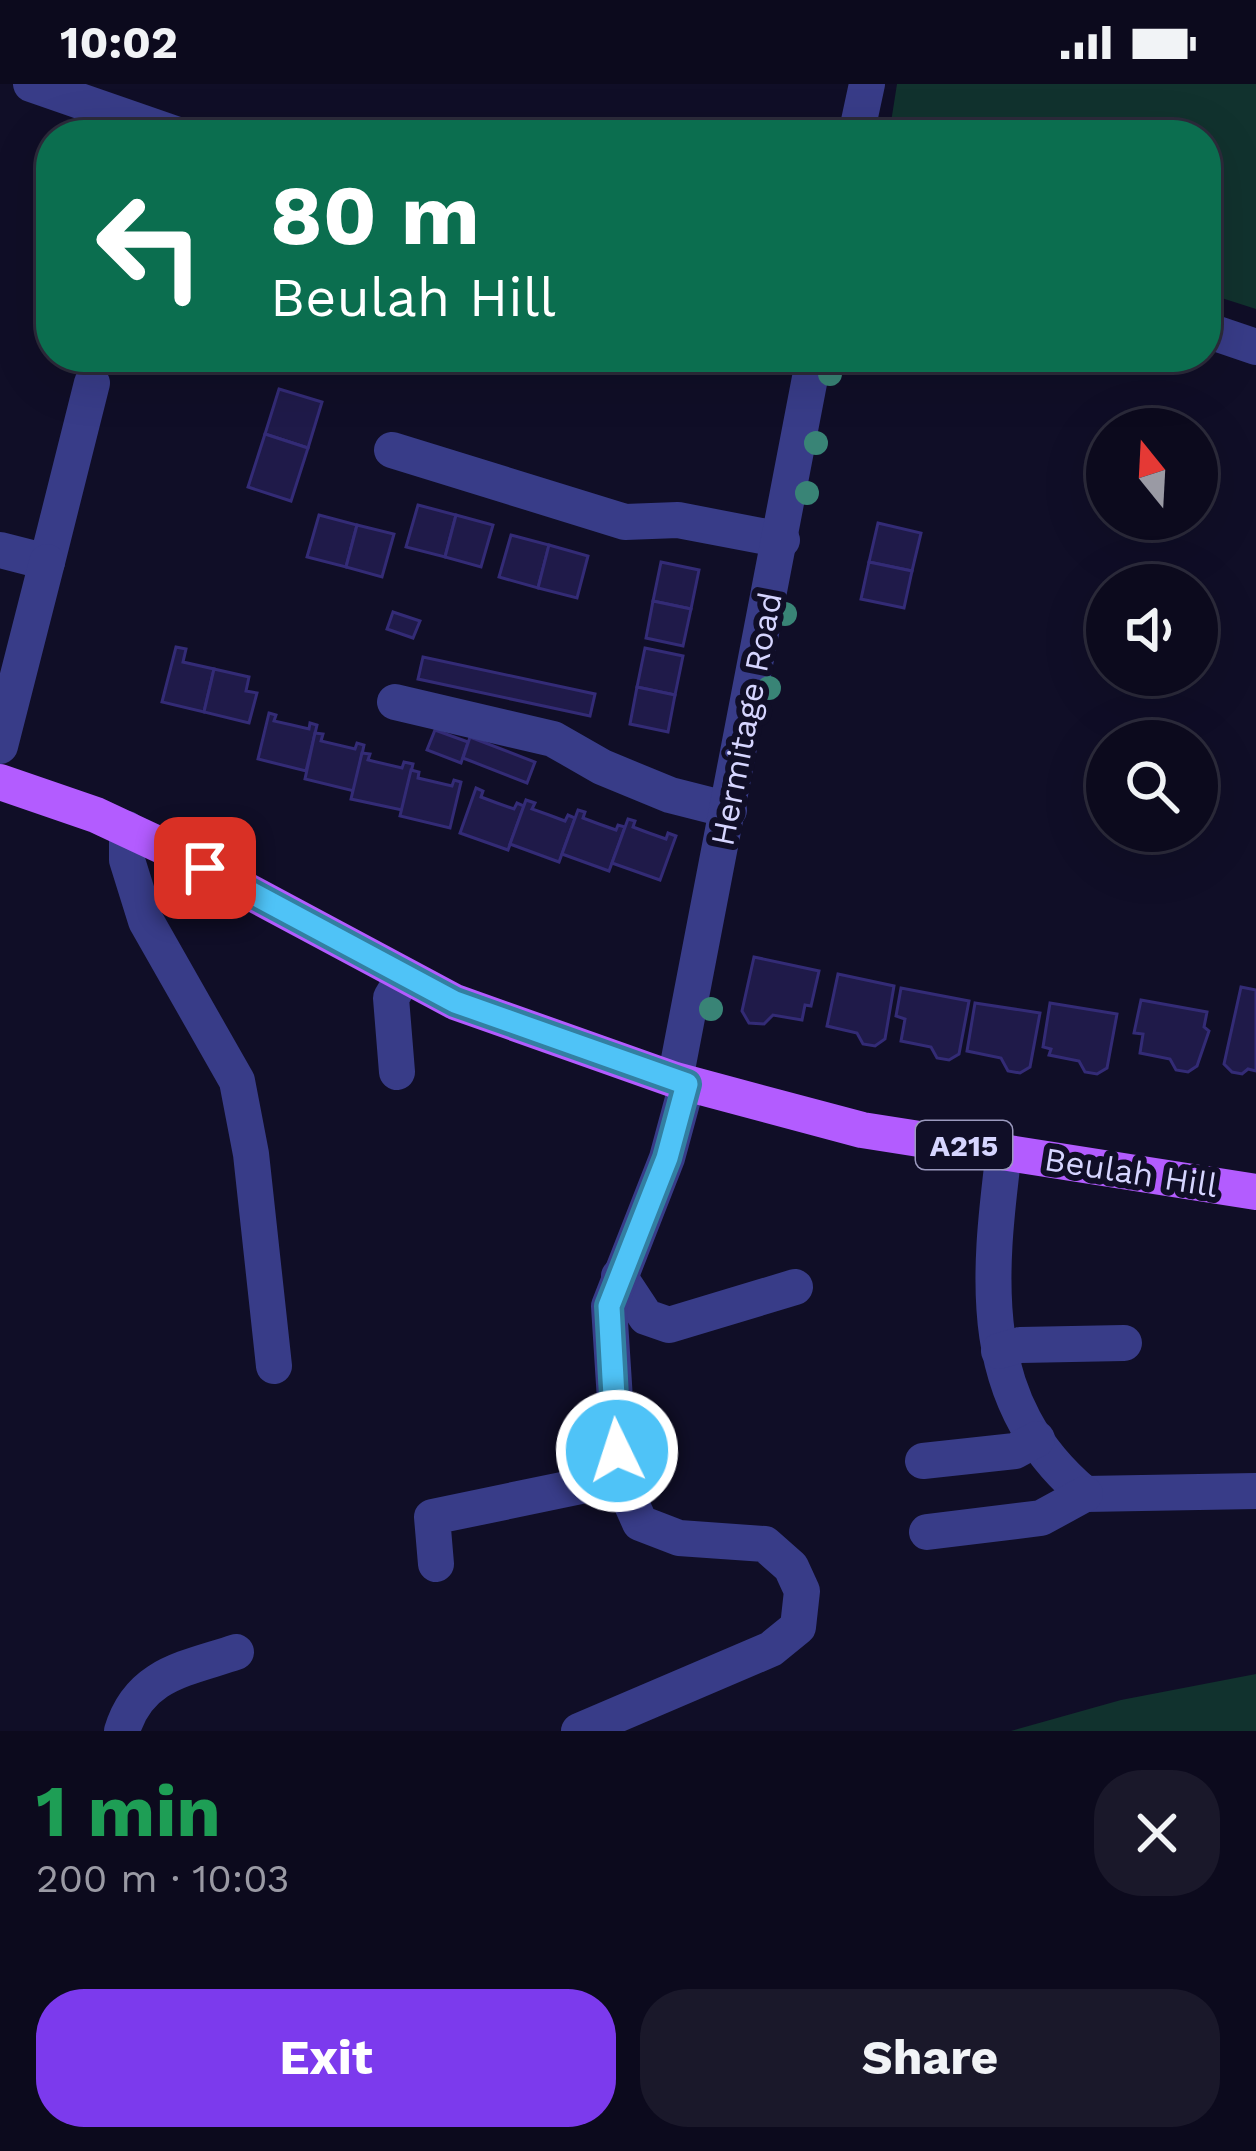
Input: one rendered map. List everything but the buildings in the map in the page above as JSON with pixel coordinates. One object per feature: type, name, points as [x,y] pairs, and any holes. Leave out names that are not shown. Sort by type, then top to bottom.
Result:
[{"type":"main road","name":"Beulah Hill","points":[[0,782],[127,829],[455,1002],[681,1082],[862,1130],[1256,1192]]},
{"type":"street","points":[[31,84],[135,120]]},
{"type":"street","points":[[859,120],[867,84]]},
{"type":"street","points":[[1221,335],[1256,347]]},
{"type":"street","name":"Hermitage Road","points":[[620,1478],[609,1306],[667,1158],[753,667],[782,540],[811,372]]},
{"type":"street","points":[[0,746],[92,383]]},
{"type":"street","points":[[392,450],[625,522],[678,520],[782,540]]},
{"type":"street","points":[[0,550],[47,562]]},
{"type":"street","points":[[394,703],[553,739],[602,767],[670,795],[729,810]]},
{"type":"street","points":[[127,829],[127,860],[146,921],[237,1081],[274,1366]]},
{"type":"street","points":[[397,1072],[391,998],[404,976]]},
{"type":"street","points":[[1004,1151],[992,1269],[999,1351],[1018,1412],[1060,1471],[1085,1494]]},
{"type":"street","points":[[620,1276],[646,1317],[669,1325],[795,1287]]},
{"type":"street","points":[[999,1351],[1020,1345],[1124,1343]]},
{"type":"street","points":[[923,1461],[1015,1451],[1036,1439]]},
{"type":"street","points":[[436,1564],[432,1517],[620,1478],[640,1523],[679,1538],[765,1544],[791,1567],[802,1592],[798,1627],[771,1649],[579,1731]]},
{"type":"street","points":[[927,1532],[1041,1518],[1085,1494],[1256,1491]]},
{"type":"street","points":[[122,1731],[137,1696],[164,1676],[236,1652]]},
{"type":"green space","points":[[897,84],[1256,84],[1256,309],[1221,298],[1221,120],[891,120]]},
{"type":"green space","points":[[1256,1674],[1256,1731],[1011,1731],[1121,1700]]},
{"type":"route","points":[[205,868],[455,1002],[687,1084],[667,1158],[609,1306],[617,1451]]}]
